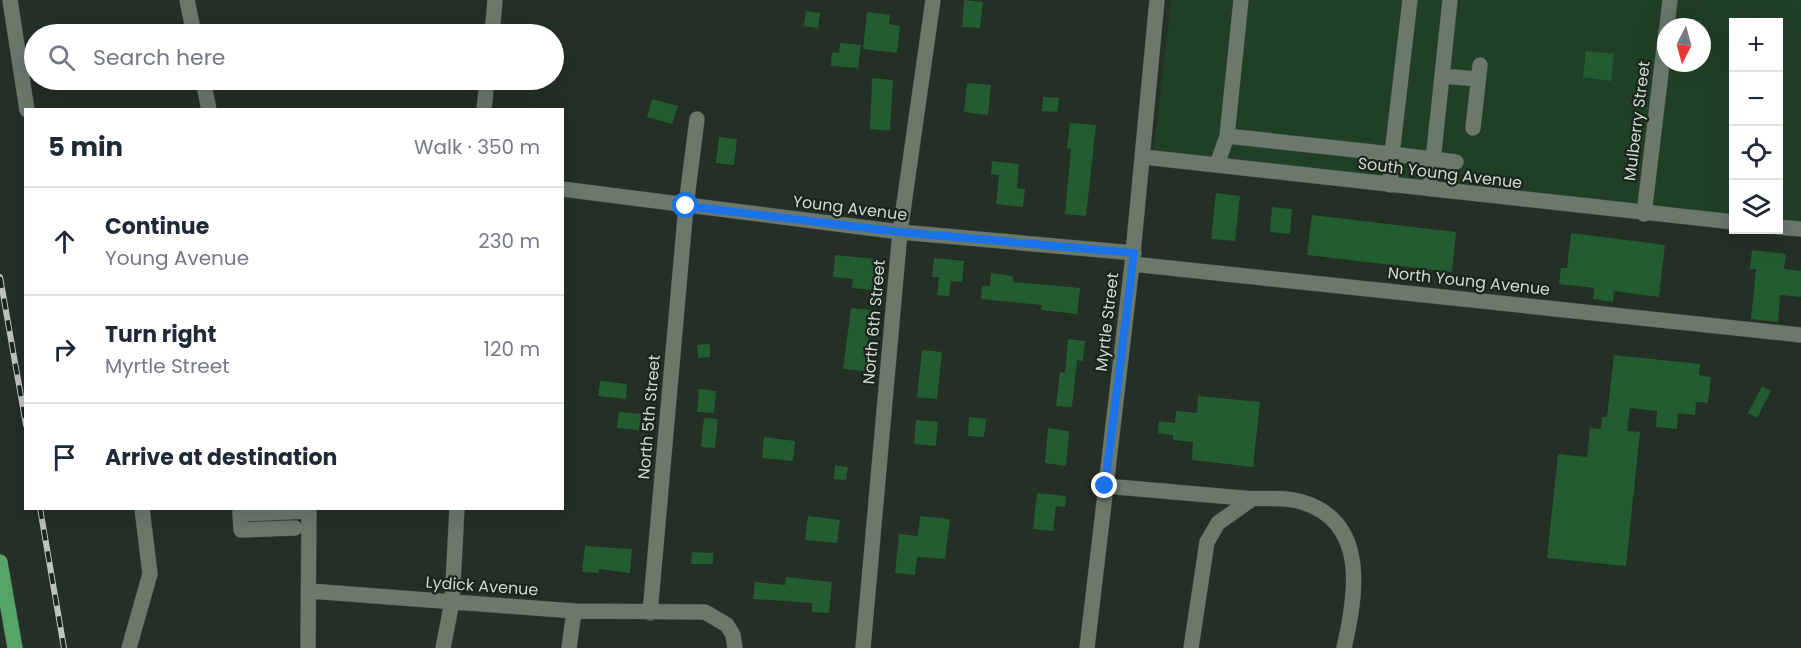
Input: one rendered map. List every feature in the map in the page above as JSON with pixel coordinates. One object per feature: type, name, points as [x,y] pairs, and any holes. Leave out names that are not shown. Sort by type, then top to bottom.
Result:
[{"type":"main road","points":[[0,562],[15,648]]},
{"type":"street","points":[[10,0],[27,108]]},
{"type":"street","points":[[188,0],[192,24]]},
{"type":"street","points":[[493,24],[495,0]]},
{"type":"street","name":"North 6th Street","points":[[863,648],[900,232],[933,0]]},
{"type":"street","name":"Myrtle Street","points":[[1087,648],[1133,258],[1157,0]]},
{"type":"street","points":[[1216,165],[1227,136],[1241,0]]},
{"type":"street","points":[[1390,185],[1410,0]]},
{"type":"street","points":[[1430,189],[1450,0]]},
{"type":"street","name":"Mulberry Street","points":[[1668,18],[1670,0]]},
{"type":"street","points":[[1442,76],[1479,72],[1473,128]]},
{"type":"street","name":"Mulberry Street","points":[[1644,214],[1661,72]]},
{"type":"street","points":[[205,90],[209,108]]},
{"type":"street","points":[[484,108],[486,90]]},
{"type":"street","name":"North 5th Street","points":[[650,614],[686,206],[698,118]]},
{"type":"street","points":[[1227,136],[1456,162]]},
{"type":"street","name":"South Young Avenue","points":[[1143,157],[1729,222]]},
{"type":"street","name":"Young Avenue","points":[[564,189],[900,232],[1133,258]]},
{"type":"street","points":[[1783,227],[1801,229]]},
{"type":"street","name":"North Young Avenue","points":[[1133,258],[1801,335]]},
{"type":"street","points":[[1105,486],[1252,499],[1281,498],[1303,502],[1319,510],[1346,538],[1352,556],[1355,595],[1344,648]]},
{"type":"street","points":[[1191,648],[1207,542],[1218,524],[1252,499]]},
{"type":"street","points":[[129,648],[150,574],[142,510]]},
{"type":"street","points":[[295,528],[241,530],[240,511],[309,510],[308,648]]},
{"type":"street","points":[[443,648],[452,602],[457,510]]},
{"type":"street","name":"Lydick Avenue","points":[[310,591],[574,611],[650,614]]},
{"type":"street","points":[[569,648],[574,611]]},
{"type":"street","points":[[650,614],[705,612],[727,625],[734,635],[735,648]]},
{"type":"green space","points":[[1171,0],[1801,0],[1801,227],[1783,225],[1783,18],[1729,18],[1729,220],[1153,158]]},
{"type":"building","points":[[964,0],[983,2],[980,28],[962,27]]},
{"type":"building","points":[[806,11],[820,13],[818,28],[804,26]]},
{"type":"building","points":[[867,12],[890,15],[889,24],[900,26],[897,53],[863,49]]},
{"type":"building","points":[[840,43],[861,45],[858,68],[831,66],[832,52],[839,53]]},
{"type":"building","points":[[1586,51],[1614,54],[1611,81],[1583,77]]},
{"type":"building","points":[[872,78],[893,80],[890,131],[870,129]]},
{"type":"building","points":[[967,83],[991,85],[988,115],[964,112]]},
{"type":"building","points":[[1043,97],[1059,98],[1057,112],[1042,111]]},
{"type":"building","points":[[652,99],[678,106],[672,124],[647,117]]},
{"type":"building","points":[[1070,123],[1096,125],[1086,216],[1065,214],[1071,149],[1067,148]]},
{"type":"building","points":[[719,137],[737,139],[734,165],[716,163]]},
{"type":"building","points":[[992,161],[1019,164],[1017,188],[1025,189],[1023,207],[996,204],[999,175],[991,174]]},
{"type":"building","points":[[1216,193],[1240,196],[1235,241],[1211,239]]},
{"type":"building","points":[[1272,207],[1292,209],[1290,234],[1270,232]]},
{"type":"building","points":[[1312,215],[1456,232],[1452,272],[1307,255]]},
{"type":"building","points":[[1571,233],[1665,245],[1659,297],[1614,291],[1613,302],[1593,299],[1594,288],[1559,284],[1561,268],[1567,268]]},
{"type":"building","points":[[1752,250],[1786,254],[1784,269],[1801,271],[1801,297],[1780,295],[1778,322],[1751,319],[1756,269],[1750,269]]},
{"type":"building","points":[[835,255],[876,259],[872,290],[852,288],[853,279],[833,277]]},
{"type":"building","points":[[934,258],[964,261],[962,282],[951,281],[949,296],[937,295],[939,277],[932,277]]},
{"type":"building","points":[[991,273],[1013,276],[1013,282],[1080,288],[1077,314],[1041,310],[1042,305],[981,299],[982,286],[990,286]]},
{"type":"building","points":[[851,308],[871,310],[865,371],[843,369]]},
{"type":"building","points":[[1068,339],[1085,341],[1083,361],[1077,360],[1072,407],[1056,406],[1060,372],[1065,373]]},
{"type":"building","points":[[710,344],[710,357],[698,358],[697,345]]},
{"type":"building","points":[[922,350],[942,352],[937,399],[917,397]]},
{"type":"building","points":[[1614,355],[1700,364],[1699,375],[1711,377],[1708,403],[1696,402],[1695,415],[1678,413],[1677,429],[1656,427],[1657,411],[1630,408],[1627,431],[1640,432],[1626,566],[1547,558],[1558,454],[1587,457],[1590,428],[1601,429],[1602,417],[1607,417]]},
{"type":"building","points":[[600,381],[627,384],[626,399],[598,396]]},
{"type":"building","points":[[1762,386],[1771,391],[1757,418],[1748,413]]},
{"type":"building","points":[[699,389],[716,391],[714,413],[697,412]]},
{"type":"building","points":[[1198,396],[1260,402],[1253,467],[1192,460],[1193,442],[1173,440],[1173,435],[1158,433],[1159,421],[1175,423],[1176,411],[1197,413]]},
{"type":"building","points":[[619,412],[641,414],[639,430],[617,428]]},
{"type":"building","points":[[969,417],[986,419],[984,437],[968,436]]},
{"type":"building","points":[[704,418],[718,419],[715,448],[701,447]]},
{"type":"building","points":[[916,420],[938,422],[936,446],[914,444]]},
{"type":"building","points":[[1048,428],[1069,431],[1066,466],[1045,463]]},
{"type":"building","points":[[764,437],[795,441],[793,461],[762,458]]},
{"type":"building","points":[[835,465],[848,467],[846,480],[834,479]]},
{"type":"building","points":[[1037,493],[1066,496],[1065,507],[1056,506],[1053,531],[1033,529]]},
{"type":"building","points":[[808,516],[840,520],[837,543],[805,540]]},
{"type":"building","points":[[920,516],[950,519],[945,559],[917,557],[915,575],[895,573],[899,534],[918,536]]},
{"type":"building","points":[[585,546],[632,549],[630,573],[599,569],[599,573],[582,572]]},
{"type":"building","points":[[692,552],[713,553],[713,564],[691,564]]},
{"type":"building","points":[[786,577],[832,582],[829,613],[812,612],[812,603],[753,599],[755,582],[785,585]]},
{"type":"railway","points":[[0,277],[24,414]]},
{"type":"railway","points":[[40,510],[64,648]]},
{"type":"route","points":[[686,206],[900,232],[1134,253],[1105,486]]}]
